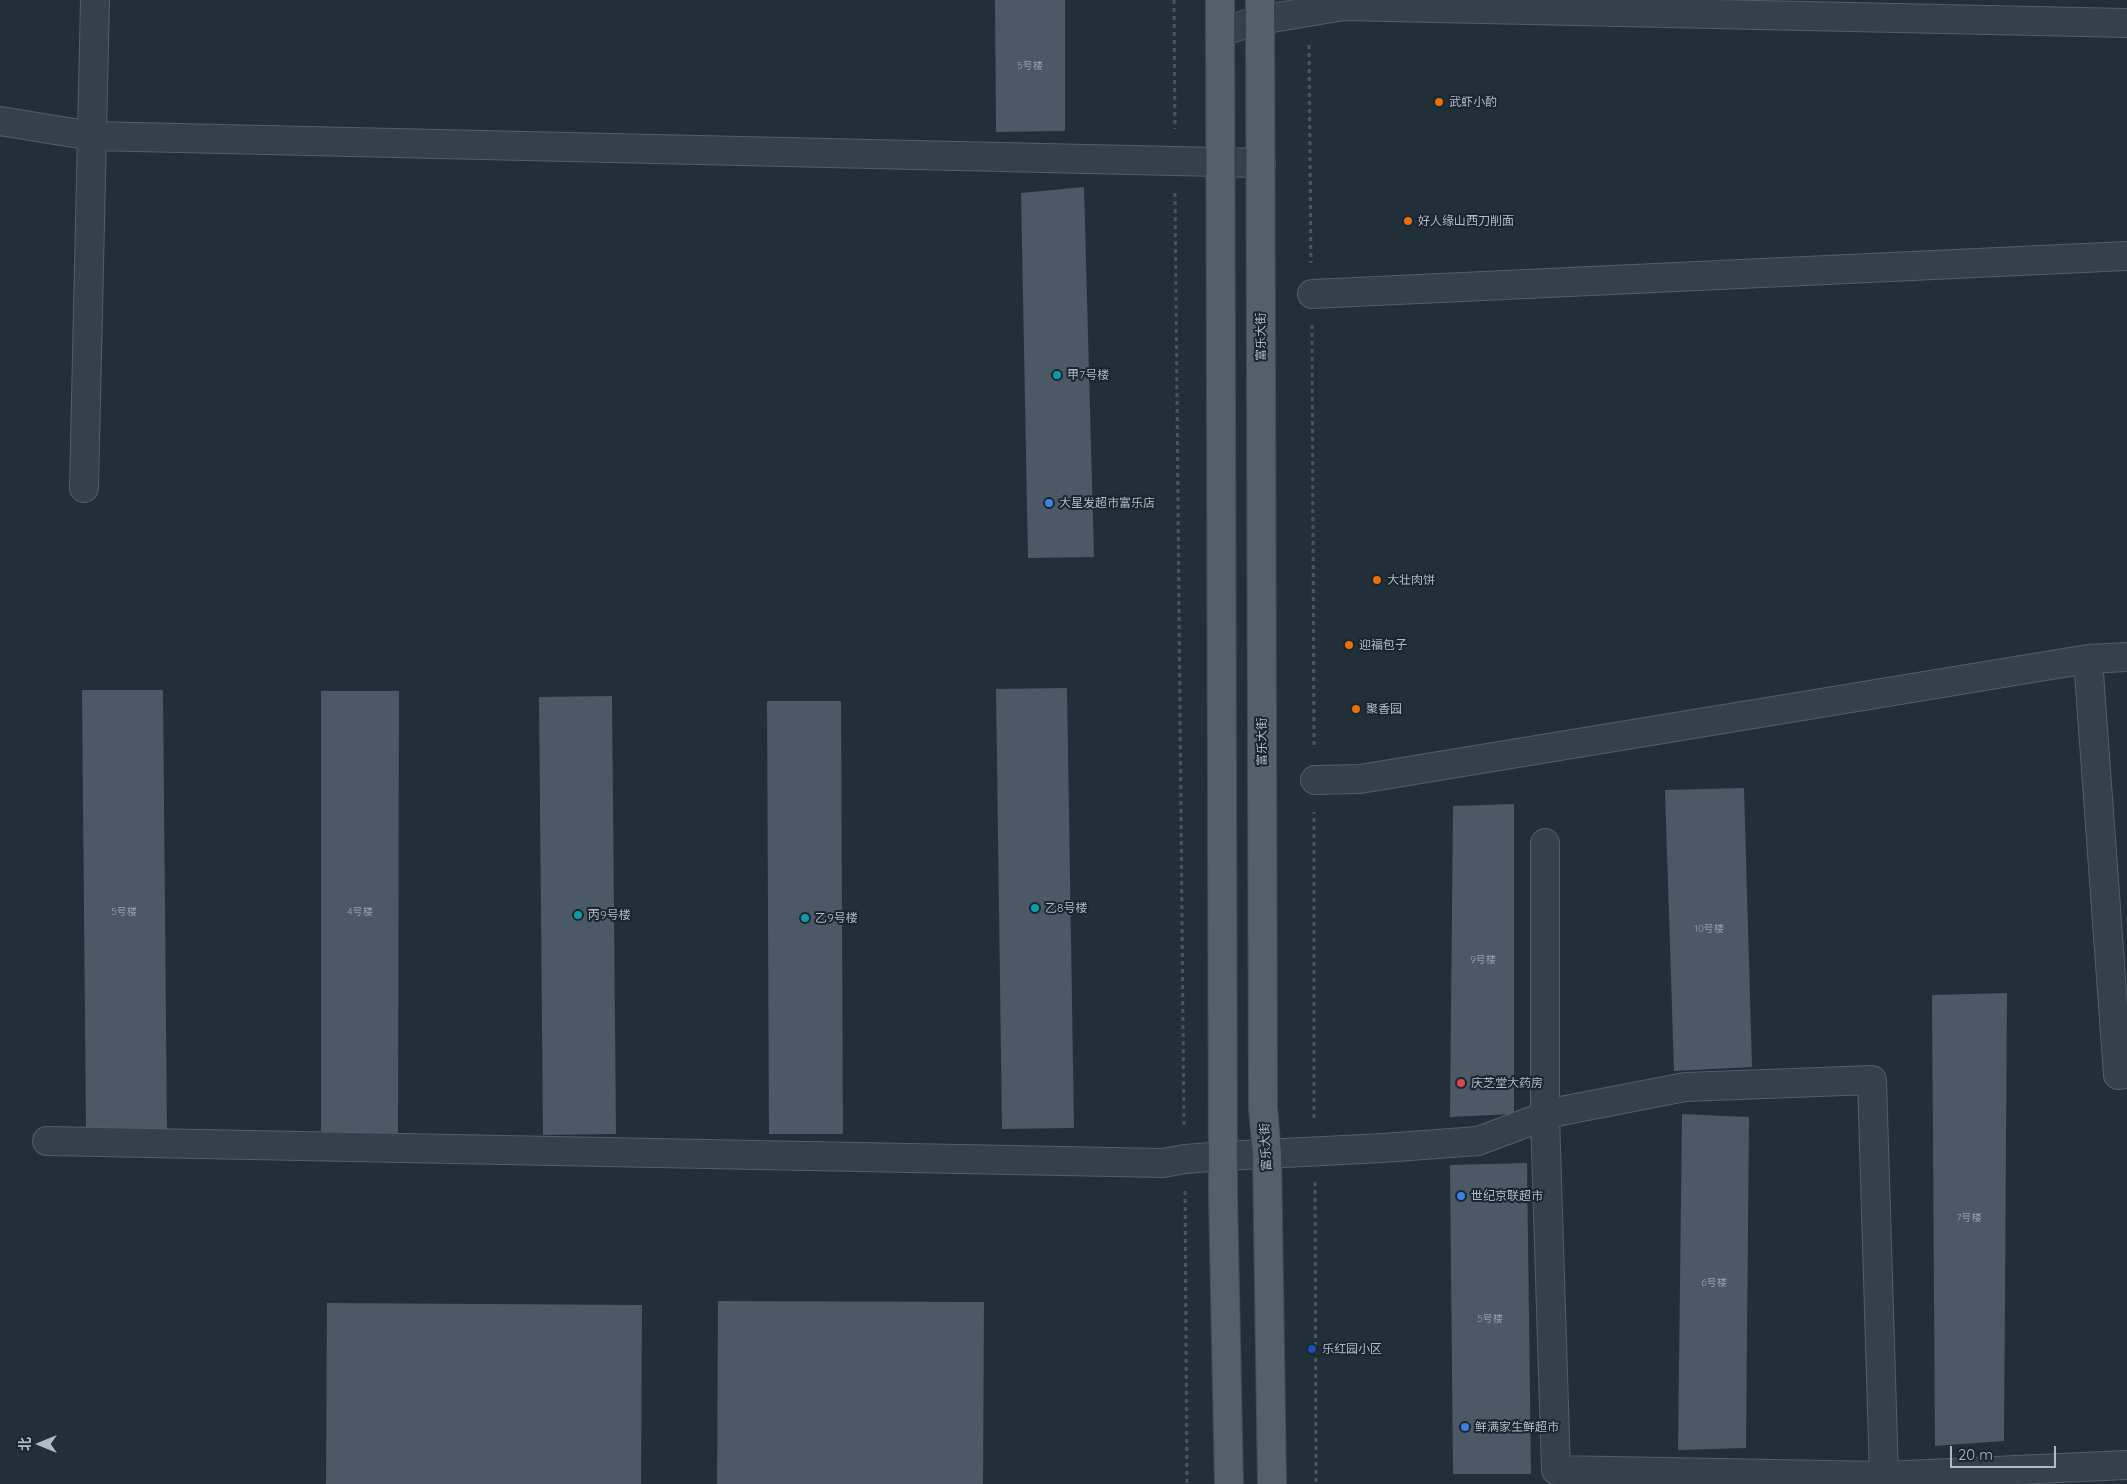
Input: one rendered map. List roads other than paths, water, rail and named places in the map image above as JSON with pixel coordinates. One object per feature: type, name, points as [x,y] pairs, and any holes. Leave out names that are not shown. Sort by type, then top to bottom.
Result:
[{"type":"main road","points":[[1220,0],[1224,1156],[1230,1484]]},
{"type":"main road","name":"富乐大街","points":[[1260,10],[1263,1088],[1267,1154],[1272,1484]]},
{"type":"street","points":[[84,488],[95,0]]},
{"type":"street","points":[[1220,32],[1260,10],[1308,11],[1354,7],[2127,23]]},
{"type":"street","points":[[0,121],[92,136],[1261,163]]},
{"type":"street","points":[[1312,294],[2127,256]]},
{"type":"street","points":[[1314,780],[1360,779],[2088,660],[2127,657]]},
{"type":"street","points":[[2088,660],[2118,1074],[2127,1074]]},
{"type":"street","points":[[1545,843],[1546,1116],[1556,1470],[1884,1476],[2127,1465]]},
{"type":"street","points":[[47,1141],[1154,1163],[1224,1156],[1478,1141],[1561,1110],[1685,1087],[1872,1080],[1884,1476]]},
{"type":"place","name":"武虾小酌","points":[[1439,102]]},
{"type":"place","name":"好人缘山西刀削面","points":[[1408,221]]},
{"type":"place","name":"甲7号楼","points":[[1057,375]]},
{"type":"place","name":"大星发超市富乐店","points":[[1049,503]]},
{"type":"place","name":"大壮肉饼","points":[[1377,580]]},
{"type":"place","name":"迎福包子","points":[[1349,645]]},
{"type":"place","name":"聚香园","points":[[1356,709]]},
{"type":"place","name":"乙8号楼","points":[[1035,908]]},
{"type":"place","name":"丙9号楼","points":[[578,915]]},
{"type":"place","name":"乙9号楼","points":[[805,918]]},
{"type":"place","name":"庆芝堂大药房","points":[[1461,1083]]},
{"type":"place","name":"世纪京联超市","points":[[1461,1196]]},
{"type":"place","name":"乐红园小区","points":[[1312,1349]]},
{"type":"place","name":"鲜满家生鲜超市","points":[[1465,1427]]}]
